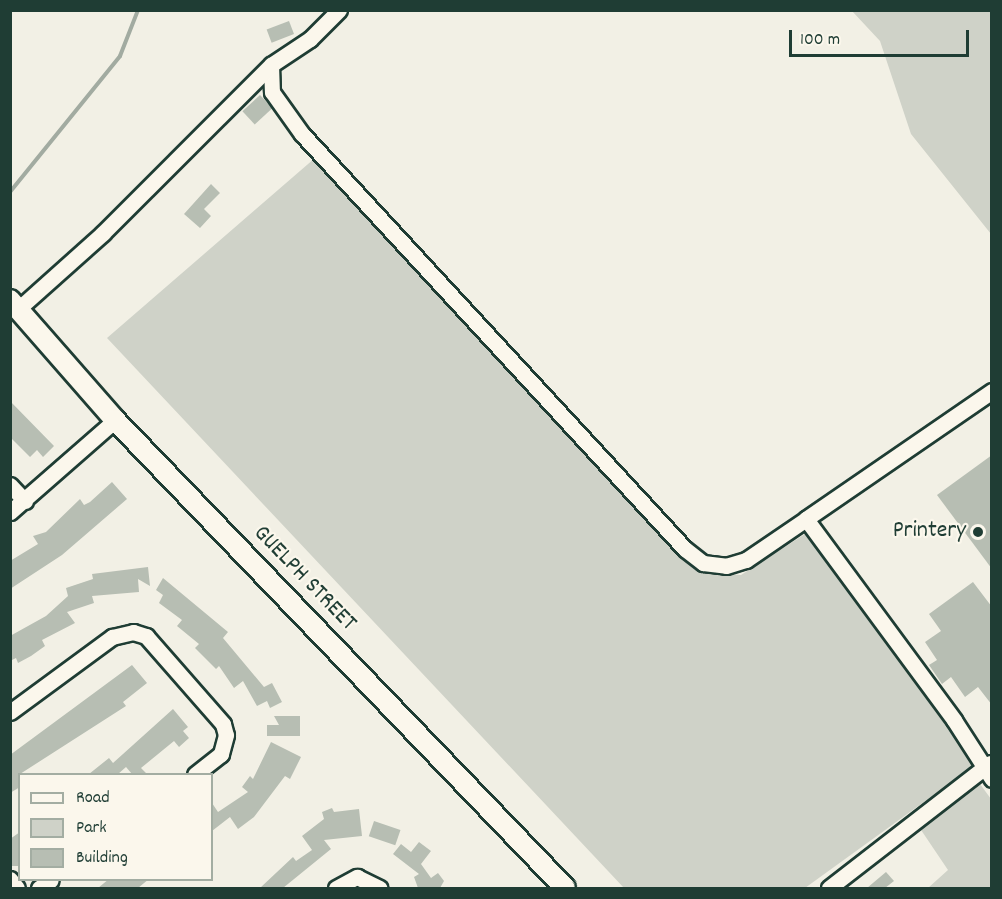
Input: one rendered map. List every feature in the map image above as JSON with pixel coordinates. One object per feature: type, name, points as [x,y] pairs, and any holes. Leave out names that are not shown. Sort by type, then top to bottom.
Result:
[{"type":"main road","name":"GUELPH STREET","points":[[14,305],[115,420],[565,888]]},
{"type":"street","points":[[14,305],[103,233],[271,65],[310,39],[339,10]]},
{"type":"street","points":[[271,65],[272,92],[302,134],[684,549],[703,563],[726,566],[746,560],[992,391]]},
{"type":"street","points":[[10,512],[115,420]]},
{"type":"street","points":[[10,485],[25,501]]},
{"type":"street","points":[[806,519],[989,770],[829,888]]},
{"type":"street","points":[[10,712],[112,638],[134,632],[146,636],[223,724],[226,735],[221,754],[196,773]]},
{"type":"street","points":[[336,888],[357,877],[380,888]]},
{"type":"street","points":[[10,879],[17,888]]},
{"type":"green space","points":[[852,11],[991,11],[991,234],[911,134],[880,41]]},
{"type":"green space","points":[[315,158],[702,573],[741,575],[805,534],[975,765],[805,888],[624,888],[107,338]]},
{"type":"green space","points":[[980,784],[991,799],[991,888],[928,888],[948,870],[917,824]]},
{"type":"building","points":[[289,21],[294,34],[272,43],[267,30]]},
{"type":"building","points":[[260,95],[272,108],[255,125],[242,111]]},
{"type":"building","points":[[211,184],[220,193],[204,209],[211,216],[200,228],[184,214]]},
{"type":"building","points":[[10,401],[54,446],[43,457],[37,450],[30,457],[10,437]]},
{"type":"building","name":"Printery","points":[[992,455],[992,569],[937,495]]},
{"type":"building","points":[[112,482],[127,499],[62,555],[10,589],[10,561],[38,544],[33,536],[46,532],[80,499],[84,505],[90,502]]},
{"type":"building","points":[[148,567],[150,586],[138,579],[139,592],[92,596],[94,603],[67,612],[75,623],[42,640],[45,646],[31,656],[18,663],[16,658],[10,661],[10,636],[46,616],[68,596],[66,588],[93,579],[92,574]]},
{"type":"building","points":[[163,578],[228,632],[223,638],[264,687],[272,683],[282,702],[270,708],[267,701],[257,706],[243,681],[234,688],[219,666],[216,669],[195,648],[199,644],[177,626],[182,620],[159,603],[163,595],[156,590]]},
{"type":"building","points":[[973,582],[992,607],[992,705],[978,687],[965,697],[951,677],[942,684],[929,665],[937,660],[925,642],[941,631],[929,614]]},
{"type":"building","points":[[132,665],[147,683],[123,702],[126,706],[22,773],[18,773],[18,788],[10,793],[10,755]]},
{"type":"building","points":[[173,709],[188,727],[183,731],[189,738],[179,747],[174,741],[141,768],[146,773],[131,773],[126,767],[119,773],[90,773],[109,758],[113,763]]},
{"type":"building","points":[[274,716],[300,716],[300,736],[267,736],[267,725],[279,725]]},
{"type":"building","points":[[271,742],[301,757],[290,779],[285,776],[254,817],[238,829],[230,817],[213,830],[213,804],[218,812],[248,792],[242,787],[250,776],[253,779]]},
{"type":"building","points":[[332,808],[334,812],[359,809],[362,836],[324,840],[331,849],[283,888],[260,888],[293,857],[296,861],[312,850],[302,836],[324,819],[322,812]]},
{"type":"building","points":[[374,821],[400,830],[395,845],[369,836]]},
{"type":"building","points":[[18,833],[18,866],[10,866],[10,839]]},
{"type":"building","points":[[419,842],[431,851],[421,864],[431,878],[438,873],[444,881],[440,888],[418,888],[414,877],[419,874],[393,854],[401,844],[411,852]]},
{"type":"building","points":[[886,872],[894,881],[885,888],[867,888]]},
{"type":"building","points":[[107,881],[147,881],[138,888],[98,888]]},
{"type":"waterway","points":[[10,192],[120,56],[138,10]]},
{"type":"place","name":"Printery","points":[[978,532]]}]
